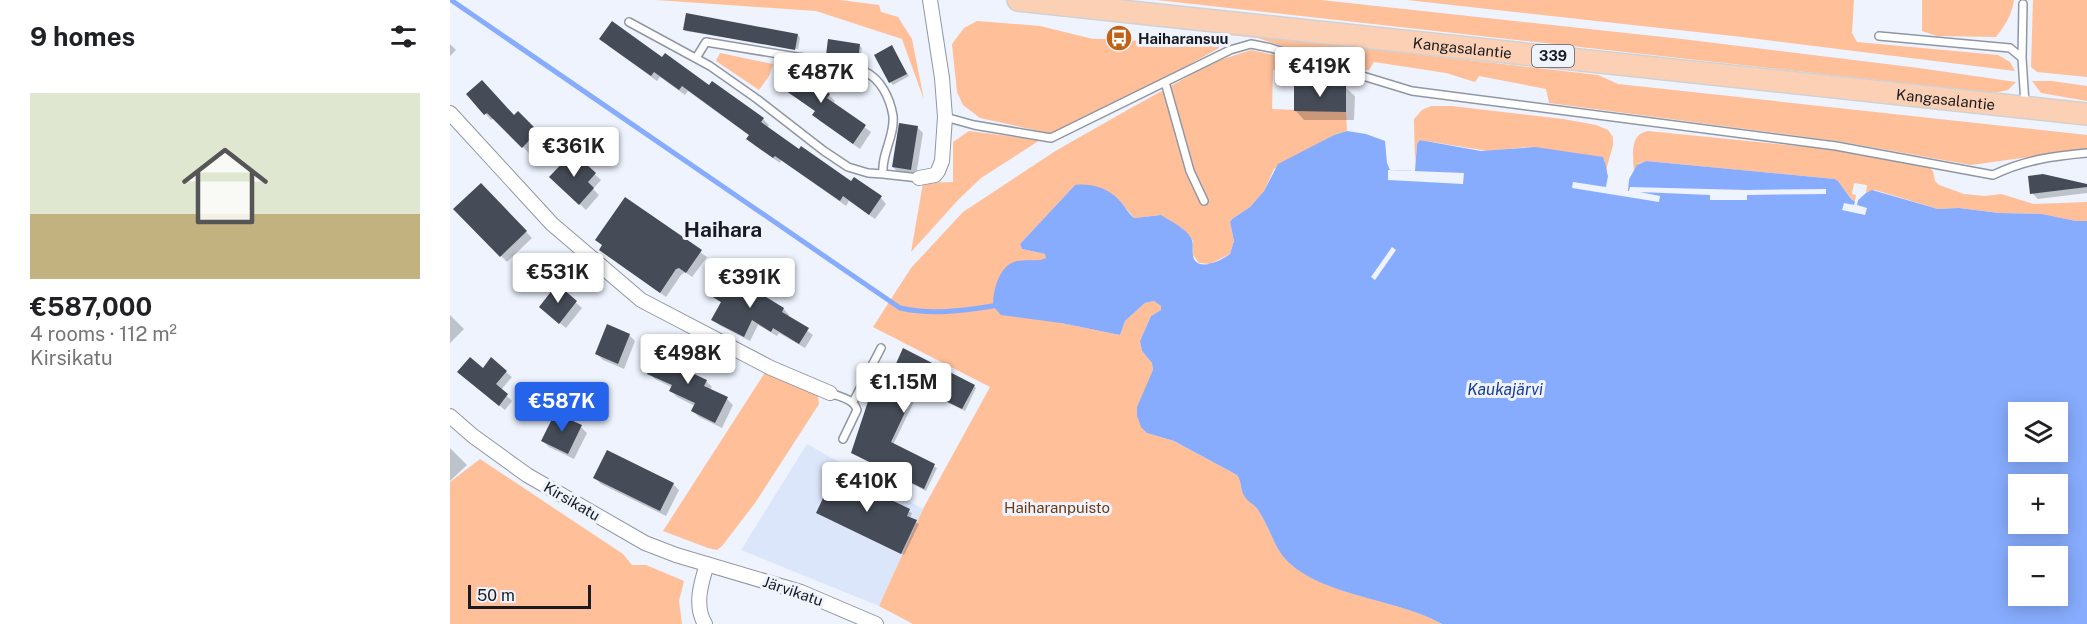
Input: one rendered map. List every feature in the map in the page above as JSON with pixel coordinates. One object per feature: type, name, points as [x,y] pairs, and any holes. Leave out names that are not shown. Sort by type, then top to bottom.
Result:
[{"type":"main road","name":"Kangasalantie","points":[[1018,0],[2087,114]]},
{"type":"street","points":[[919,178],[934,175],[940,167],[945,117],[942,78],[930,0]]},
{"type":"street","points":[[450,113],[552,224],[641,300],[771,368],[830,393]]},
{"type":"street","name":"Kirsikatu","points":[[450,416],[473,436],[527,475],[645,543],[707,564]]},
{"type":"street","points":[[705,624],[699,599],[707,564]]},
{"type":"street","name":"Järvikatu","points":[[707,564],[801,592],[876,624]]},
{"type":"lane","points":[[2023,4],[2022,58],[2025,107]]},
{"type":"lane","points":[[629,22],[696,58],[758,99],[824,151],[848,166],[868,173],[919,178]]},
{"type":"lane","points":[[1880,36],[2010,48],[2022,58]]},
{"type":"lane","points":[[696,58],[706,42],[838,63],[865,71],[878,81],[888,98],[893,117],[890,143],[882,165],[883,174]]},
{"type":"lane","points":[[945,117],[1051,138],[1230,50],[1251,44],[1412,91],[1836,146],[1993,175],[2013,165],[2043,157],[2087,153]]},
{"type":"lane","points":[[1165,82],[1190,171],[1204,201]]},
{"type":"lane","points":[[853,402],[881,348]]},
{"type":"lane","points":[[830,393],[853,402],[857,410],[843,440]]},
{"type":"shaded area","points":[[807,444],[923,509],[879,606],[741,550]]},
{"type":"green space","points":[[656,0],[840,0],[879,5],[881,12],[898,17],[912,39],[924,100],[902,39],[816,11]]},
{"type":"green space","points":[[1157,0],[1321,0],[1682,39],[2016,82],[2008,90],[1994,93]]},
{"type":"green space","points":[[1407,0],[1854,0],[1852,33],[1857,42],[1998,55],[2010,62],[2015,71],[1742,37]]},
{"type":"green space","points":[[1922,0],[2014,0],[2008,20],[1996,37],[1937,36],[1922,31]]},
{"type":"green space","points":[[2033,0],[2087,0],[2087,77],[2037,72],[2031,67]]},
{"type":"green space","points":[[977,21],[1040,26],[1093,39],[1113,39],[1113,43],[1122,44],[1123,40],[1177,38],[1218,41],[1219,48],[1151,86],[1053,134],[980,118],[963,105],[957,92],[952,44],[964,28]]},
{"type":"green space","points":[[1224,32],[1598,75],[1618,84],[2087,135],[2087,152],[2051,154],[1971,165],[1837,141],[1549,103],[1546,89],[1479,76],[1475,82],[1446,73],[1374,62],[1369,70],[1357,71],[1258,38],[1228,35]]},
{"type":"green space","name":"Haiharanpuisto","points":[[1251,50],[1275,55],[1329,73],[1273,70],[1272,109],[1346,112],[1347,131],[1334,135],[1274,169],[1264,191],[1250,207],[1230,222],[1234,241],[1230,254],[1210,264],[1199,263],[1193,255],[1193,241],[1183,229],[1161,215],[1134,218],[1119,200],[1075,185],[1020,244],[1022,249],[1047,256],[1042,260],[1061,323],[1120,335],[1125,321],[1145,303],[1154,301],[1161,306],[1161,310],[1151,316],[1140,341],[1142,351],[1152,363],[1153,370],[1147,433],[1174,441],[1237,475],[1243,493],[1261,515],[1279,550],[1297,569],[1336,588],[1424,615],[1442,624],[913,624],[879,606],[923,509],[990,387],[873,327],[911,268],[963,212],[1057,150],[1214,62]]},
{"type":"green space","points":[[720,53],[773,64],[769,76],[759,90],[716,61]]},
{"type":"green space","points":[[2032,81],[2052,81],[2087,86],[2087,101],[2041,93]]},
{"type":"green space","points":[[1431,106],[1452,106],[1596,125],[1608,130],[1613,137],[1605,174],[1605,160],[1529,147],[1488,151],[1420,140],[1417,144],[1415,162],[1414,119],[1422,110]]},
{"type":"green space","points":[[969,131],[1040,140],[981,178],[911,252],[923,183],[953,182],[953,142]]},
{"type":"green space","points":[[1648,131],[1827,149],[1930,168],[1939,185],[1964,194],[1985,196],[2001,194],[2034,204],[2087,202],[2087,221],[2042,214],[1999,213],[1959,208],[1938,209],[1875,190],[1866,193],[1867,185],[1854,183],[1852,194],[1856,195],[1855,201],[1835,179],[1646,161],[1638,164],[1634,171],[1635,141],[1642,133]]},
{"type":"green space","points":[[766,371],[817,391],[819,404],[755,503],[722,546],[717,550],[708,548],[663,531]]},
{"type":"green space","points":[[480,459],[623,554],[632,565],[646,565],[684,581],[679,601],[682,624],[450,624],[450,482]]},
{"type":"water","name":"Kaukajärvi","points":[[1347,131],[1366,134],[1385,141],[1390,170],[1415,171],[1417,144],[1420,140],[1481,151],[1535,147],[1603,157],[1608,176],[1613,179],[1628,181],[1637,165],[1646,161],[1835,179],[1856,202],[1872,190],[1938,209],[1959,208],[1999,213],[2042,214],[2087,221],[2087,624],[1442,624],[1424,615],[1335,588],[1296,569],[1282,555],[1257,508],[1243,495],[1237,475],[1174,441],[1147,433],[1141,427],[1137,407],[1153,370],[1152,363],[1142,351],[1140,341],[1151,316],[1161,310],[1161,306],[1154,301],[1145,303],[1125,321],[1120,335],[1061,323],[1001,315],[993,306],[998,279],[1006,267],[1017,261],[1046,258],[1045,254],[1022,249],[1020,244],[1075,185],[1093,186],[1110,192],[1134,218],[1161,215],[1189,234],[1195,261],[1199,264],[1210,264],[1230,254],[1234,241],[1230,222],[1250,207],[1264,191],[1278,164],[1334,135]]},
{"type":"pier","points":[[1388,170],[1464,173],[1463,184],[1388,180]]},
{"type":"pier","points":[[1608,176],[1629,179],[1628,191],[1630,187],[1746,190],[1826,189],[1826,194],[1747,195],[1747,200],[1710,200],[1710,195],[1640,192],[1660,196],[1659,202],[1572,188],[1573,182],[1606,187]]},
{"type":"pier","points":[[1859,196],[1857,205],[1867,208],[1865,215],[1842,210],[1844,203],[1854,205]]},
{"type":"pier","points":[[1392,247],[1396,250],[1375,280],[1371,277]]},
{"type":"building","points":[[686,13],[798,34],[795,50],[683,30]]},
{"type":"building","points":[[612,21],[662,57],[665,53],[709,85],[712,81],[764,118],[761,122],[799,149],[801,146],[851,181],[854,177],[882,196],[869,215],[843,196],[840,201],[775,156],[773,158],[746,139],[749,135],[682,86],[679,90],[654,72],[651,76],[599,39]]},
{"type":"building","points":[[828,39],[860,44],[858,60],[826,55]]},
{"type":"building","points":[[892,45],[907,74],[889,83],[874,55]]},
{"type":"building","points":[[789,65],[830,94],[827,98],[866,125],[853,144],[812,115],[815,111],[776,84]]},
{"type":"building","points":[[482,80],[514,115],[518,111],[538,131],[522,148],[487,113],[484,115],[466,94]]},
{"type":"building","points":[[1294,85],[1346,86],[1346,112],[1294,111]]},
{"type":"building","points":[[899,123],[918,126],[911,170],[892,167]]},
{"type":"building","points":[[573,152],[596,173],[588,182],[594,188],[579,205],[549,177]]},
{"type":"building","points":[[2043,174],[2087,184],[2087,187],[2030,194],[2028,176]]},
{"type":"building","points":[[481,183],[527,231],[500,257],[453,209]]},
{"type":"building","points":[[625,197],[702,250],[686,273],[679,268],[676,269],[660,293],[599,250],[602,245],[595,240]]},
{"type":"building","points":[[720,269],[784,308],[782,312],[809,328],[799,344],[773,328],[771,332],[752,320],[744,337],[711,320],[721,302],[706,293]]},
{"type":"building","points":[[557,284],[577,301],[559,324],[539,307]]},
{"type":"building","points":[[607,324],[630,334],[618,364],[595,354]]},
{"type":"building","points":[[660,348],[685,360],[681,368],[707,380],[704,386],[728,397],[715,423],[691,411],[695,403],[669,391],[672,385],[647,374]]},
{"type":"building","points":[[903,348],[975,385],[962,409],[917,387],[891,442],[935,464],[924,489],[851,453],[878,371],[890,377]]},
{"type":"building","points":[[470,357],[483,368],[491,357],[507,371],[496,384],[508,394],[499,406],[457,372]]},
{"type":"building","points":[[555,413],[582,425],[568,454],[541,441]]},
{"type":"building","points":[[607,450],[674,483],[660,511],[593,478]]},
{"type":"building","points":[[835,473],[910,509],[907,516],[917,520],[901,554],[816,513]]},
{"type":"waterway","points":[[451,0],[900,308],[935,312],[993,306]]},
{"type":"place","name":"Haiharansuu","points":[[1119,38]]},
{"type":"district","name":"Haihara","points":[[723,229]]}]
